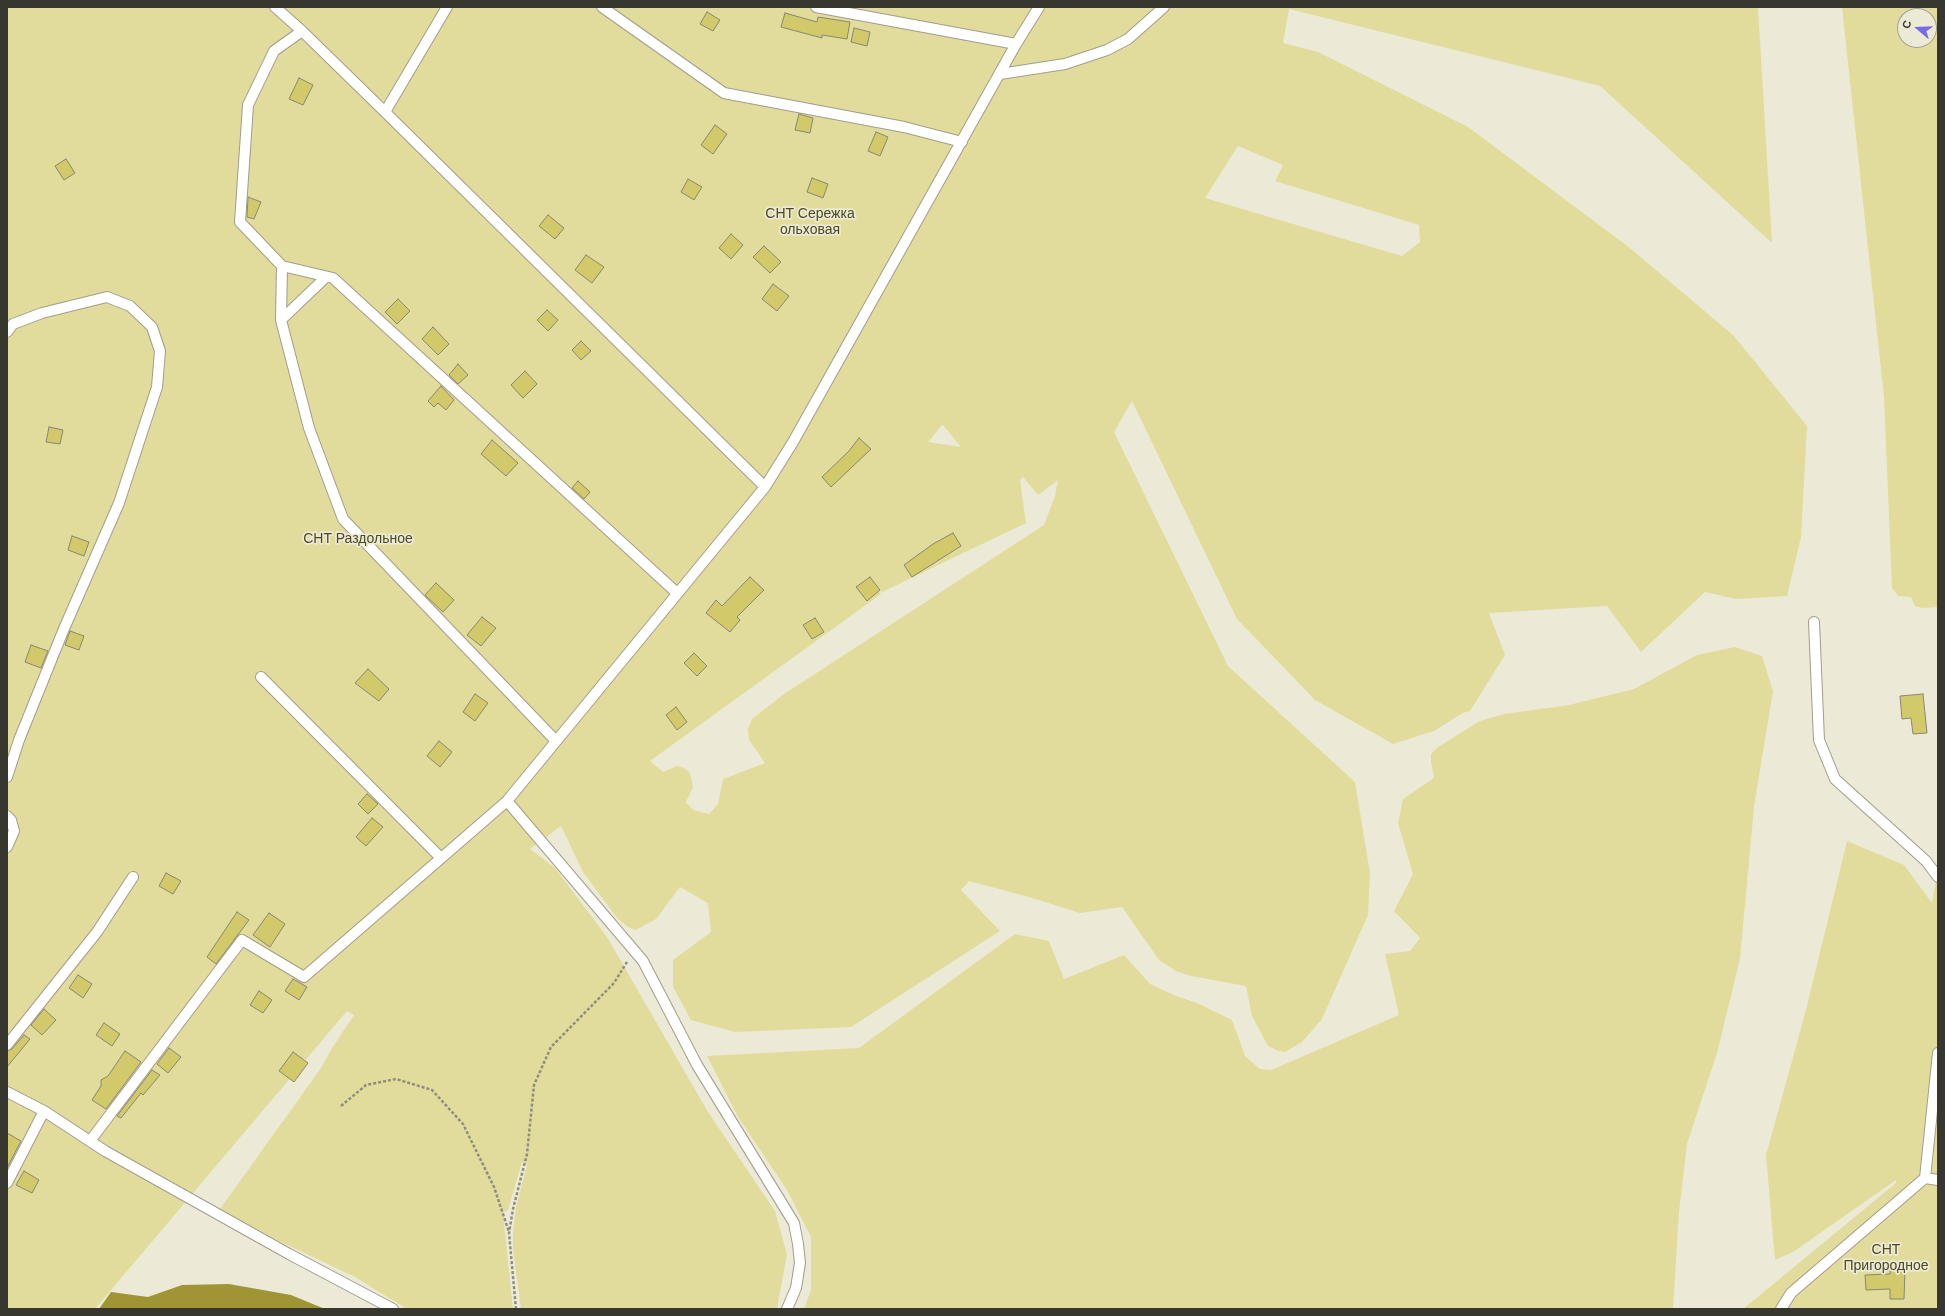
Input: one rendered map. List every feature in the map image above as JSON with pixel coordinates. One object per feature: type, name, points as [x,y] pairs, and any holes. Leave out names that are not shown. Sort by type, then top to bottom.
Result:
[{"type":"lane","points":[[275,7],[302,31],[385,112],[765,487]]},
{"type":"lane","points":[[385,112],[447,7]]},
{"type":"lane","points":[[602,7],[724,93],[904,127],[962,142]]},
{"type":"lane","points":[[816,7],[1016,44]]},
{"type":"lane","points":[[90,1141],[242,940],[304,977],[507,801],[765,487],[793,442],[1016,44],[1039,7]]},
{"type":"lane","points":[[1000,74],[1065,64],[1107,50],[1128,39],[1164,7]]},
{"type":"lane","points":[[302,31],[274,51],[248,105],[240,222],[282,266],[333,278],[677,594]]},
{"type":"lane","points":[[282,266],[281,320],[309,428],[344,519],[556,741]]},
{"type":"lane","points":[[281,320],[326,277]]},
{"type":"lane","points":[[7,332],[12,324],[42,313],[107,297],[130,306],[152,327],[160,351],[157,386],[119,503],[60,638],[19,740],[7,777]]},
{"type":"lane","points":[[1814,622],[1819,740],[1835,778],[1926,861],[1938,876]]},
{"type":"lane","points":[[261,677],[441,858]]},
{"type":"lane","points":[[507,801],[643,961],[697,1065],[794,1223],[800,1263],[796,1288],[787,1309]]},
{"type":"lane","points":[[7,816],[11,820],[14,831],[7,847]]},
{"type":"lane","points":[[7,1045],[97,932],[133,877]]},
{"type":"lane","points":[[1781,1309],[1791,1293],[1925,1178],[1938,1053]]},
{"type":"lane","points":[[7,1092],[44,1111],[90,1141],[283,1250],[393,1309]]},
{"type":"lane","points":[[7,1183],[44,1111]]},
{"type":"lane","points":[[1925,1178],[1938,1180]]},
{"type":"path","points":[[509,1233],[513,1208],[527,1154],[534,1085],[551,1047],[614,983],[627,961],[631,946]]},
{"type":"path","points":[[341,1106],[366,1085],[396,1079],[432,1090],[463,1124],[494,1187],[509,1233],[516,1309]]},
{"type":"green space","points":[[7,7],[1758,7],[1772,243],[1600,86],[1289,9],[1283,43],[1318,52],[1468,127],[1630,248],[1734,336],[1807,426],[1801,537],[1787,596],[1736,599],[1705,592],[1641,652],[1607,606],[1489,613],[1505,655],[1470,711],[1463,713],[1434,731],[1393,744],[1315,700],[1237,619],[1132,401],[1114,432],[1228,666],[1355,782],[1370,873],[1368,915],[1322,1019],[1302,1042],[1285,1052],[1268,1046],[1252,1016],[1246,986],[1191,976],[1176,971],[1159,960],[1122,907],[1080,913],[1029,897],[969,881],[961,890],[1000,931],[851,1027],[735,1032],[691,1020],[673,987],[673,960],[711,932],[708,903],[680,887],[656,919],[636,930],[628,927],[618,919],[583,872],[561,826],[530,849],[555,868],[607,937],[708,1112],[775,1211],[787,1254],[777,1309],[521,1309],[513,1250],[513,1232],[516,1207],[527,1165],[522,1162],[508,1210],[503,1213],[513,1309],[407,1309],[355,1277],[279,1241],[220,1209],[321,1068],[332,1048],[354,1015],[347,1011],[95,1309],[7,1309]],"holes":[[[1238,146],[1283,165],[1275,181],[1419,225],[1420,242],[1402,256],[1205,198]],[[943,425],[961,447],[928,442]],[[1023,477],[1038,495],[1058,480],[1055,496],[1044,525],[784,694],[752,719],[748,729],[749,740],[765,763],[723,779],[718,804],[709,814],[693,810],[686,802],[693,787],[690,773],[684,768],[677,766],[663,772],[650,761],[881,594],[875,585],[882,592],[1026,523],[1020,480]]]},
{"type":"green space","points":[[1842,7],[1938,7],[1938,607],[1921,608],[1915,606],[1911,597],[1898,596],[1892,588],[1884,397]]},
{"type":"green space","points":[[1735,647],[1762,656],[1773,691],[1754,807],[1740,959],[1717,1053],[1687,1144],[1679,1212],[1673,1309],[804,1309],[811,1290],[811,1237],[787,1190],[738,1117],[707,1056],[859,1048],[1015,934],[1049,941],[1064,979],[1124,955],[1150,984],[1176,996],[1197,1003],[1232,1020],[1245,1056],[1260,1069],[1271,1070],[1399,1015],[1385,954],[1410,951],[1420,938],[1394,911],[1413,874],[1398,823],[1403,799],[1434,778],[1431,754],[1438,747],[1480,721],[1504,714],[1569,705],[1634,689],[1697,655]]},
{"type":"green space","name":"СНТ Пригородное","points":[[1847,841],[1904,865],[1932,903],[1938,869],[1938,1309],[1743,1309],[1896,1183],[1896,1180],[1793,1252],[1775,1260],[1766,1155],[1806,1010]]},
{"type":"shaded area","points":[[229,1284],[291,1295],[325,1309],[99,1309],[111,1292],[148,1297],[182,1285]]},
{"type":"building","points":[[707,12],[720,20],[713,31],[700,24]]},
{"type":"building","points":[[785,13],[817,22],[818,17],[850,22],[847,39],[822,35],[822,38],[781,27]]},
{"type":"building","points":[[854,28],[870,32],[867,46],[851,42]]},
{"type":"building","points":[[299,78],[313,85],[303,105],[289,99]]},
{"type":"building","points":[[799,114],[813,118],[810,133],[795,130]]},
{"type":"building","points":[[715,125],[727,134],[713,154],[701,145]]},
{"type":"building","points":[[876,132],[888,137],[880,156],[868,151]]},
{"type":"building","points":[[66,159],[75,173],[64,180],[55,166]]},
{"type":"building","points":[[812,178],[828,184],[823,198],[807,192]]},
{"type":"building","points":[[688,179],[702,187],[694,200],[681,192]]},
{"type":"building","points":[[248,197],[261,202],[254,219],[247,217]]},
{"type":"building","points":[[548,215],[564,228],[555,239],[539,226]]},
{"type":"building","points":[[731,234],[743,245],[731,259],[719,248]]},
{"type":"building","points":[[764,246],[781,262],[770,273],[753,257]]},
{"type":"building","points":[[586,255],[604,267],[592,283],[575,270]]},
{"type":"building","points":[[773,284],[789,296],[777,311],[762,299]]},
{"type":"building","points":[[398,299],[410,311],[397,324],[385,312]]},
{"type":"building","points":[[547,310],[558,320],[548,331],[537,320]]},
{"type":"building","points":[[433,327],[449,344],[438,355],[422,339]]},
{"type":"building","points":[[581,341],[591,351],[581,360],[572,350]]},
{"type":"building","points":[[458,364],[468,375],[458,384],[449,375]]},
{"type":"building","points":[[525,371],[537,384],[523,398],[511,385]]},
{"type":"building","points":[[441,386],[454,400],[446,410],[438,403],[434,407],[428,401]]},
{"type":"building","points":[[49,427],[63,430],[60,444],[46,442]]},
{"type":"building","points":[[859,438],[871,449],[831,487],[822,477],[849,451]]},
{"type":"building","points":[[492,440],[518,463],[506,476],[481,454]]},
{"type":"building","points":[[578,481],[590,492],[584,499],[572,488]]},
{"type":"building","points":[[953,533],[961,546],[912,577],[904,565],[933,544]]},
{"type":"building","points":[[72,536],[89,542],[84,556],[68,550]]},
{"type":"building","points":[[750,577],[764,590],[737,617],[740,620],[730,632],[706,613],[716,600],[722,606]]},
{"type":"building","points":[[870,577],[880,590],[867,601],[856,587]]},
{"type":"building","points":[[436,583],[454,600],[443,612],[425,595]]},
{"type":"building","points":[[482,617],[496,628],[481,646],[467,635]]},
{"type":"building","points":[[815,618],[824,632],[812,639],[803,625]]},
{"type":"building","points":[[70,631],[84,636],[79,650],[65,645]]},
{"type":"building","points":[[31,645],[48,651],[41,668],[25,662]]},
{"type":"building","points":[[694,653],[707,666],[697,676],[684,663]]},
{"type":"building","points":[[368,669],[389,689],[379,701],[355,683]]},
{"type":"building","points":[[475,694],[488,703],[475,721],[463,712]]},
{"type":"building","points":[[1923,694],[1927,733],[1913,734],[1911,718],[1902,719],[1900,696]]},
{"type":"building","points":[[676,707],[687,722],[677,730],[666,715]]},
{"type":"building","points":[[439,741],[452,752],[440,767],[427,756]]},
{"type":"building","points":[[367,794],[378,804],[368,814],[358,804]]},
{"type":"building","points":[[372,818],[383,827],[366,846],[356,837]]},
{"type":"building","points":[[166,873],[181,881],[173,894],[159,886]]},
{"type":"building","points":[[237,912],[249,920],[216,964],[207,957]]},
{"type":"building","points":[[269,913],[285,924],[270,947],[253,935]]},
{"type":"building","points":[[78,975],[92,984],[83,998],[69,988]]},
{"type":"building","points":[[293,979],[307,987],[299,1000],[285,991]]},
{"type":"building","points":[[259,991],[272,1000],[263,1013],[250,1005]]},
{"type":"building","points":[[44,1009],[56,1020],[42,1035],[31,1025]]},
{"type":"building","points":[[104,1023],[120,1034],[112,1046],[96,1035]]},
{"type":"building","points":[[24,1035],[30,1039],[7,1067],[7,1051],[12,1049]]},
{"type":"building","points":[[169,1048],[181,1057],[168,1073],[157,1064]]},
{"type":"building","points":[[125,1051],[141,1062],[106,1109],[92,1100],[101,1086],[101,1080],[108,1076]]},
{"type":"building","points":[[293,1052],[308,1063],[294,1082],[279,1071]]},
{"type":"building","points":[[152,1070],[160,1075],[143,1095],[141,1093],[121,1118],[117,1116]]},
{"type":"building","points":[[7,1133],[21,1141],[7,1168]]},
{"type":"building","points":[[24,1171],[39,1180],[32,1193],[16,1185]]},
{"type":"building","points":[[1890,1269],[1905,1270],[1904,1299],[1890,1299],[1890,1289],[1866,1290],[1865,1275],[1890,1274]]},
{"type":"park label","name":"СНТ Сережка ольховая","points":[[810,222]]},
{"type":"park label","name":"СНТ Раздольное","points":[[358,539]]}]
